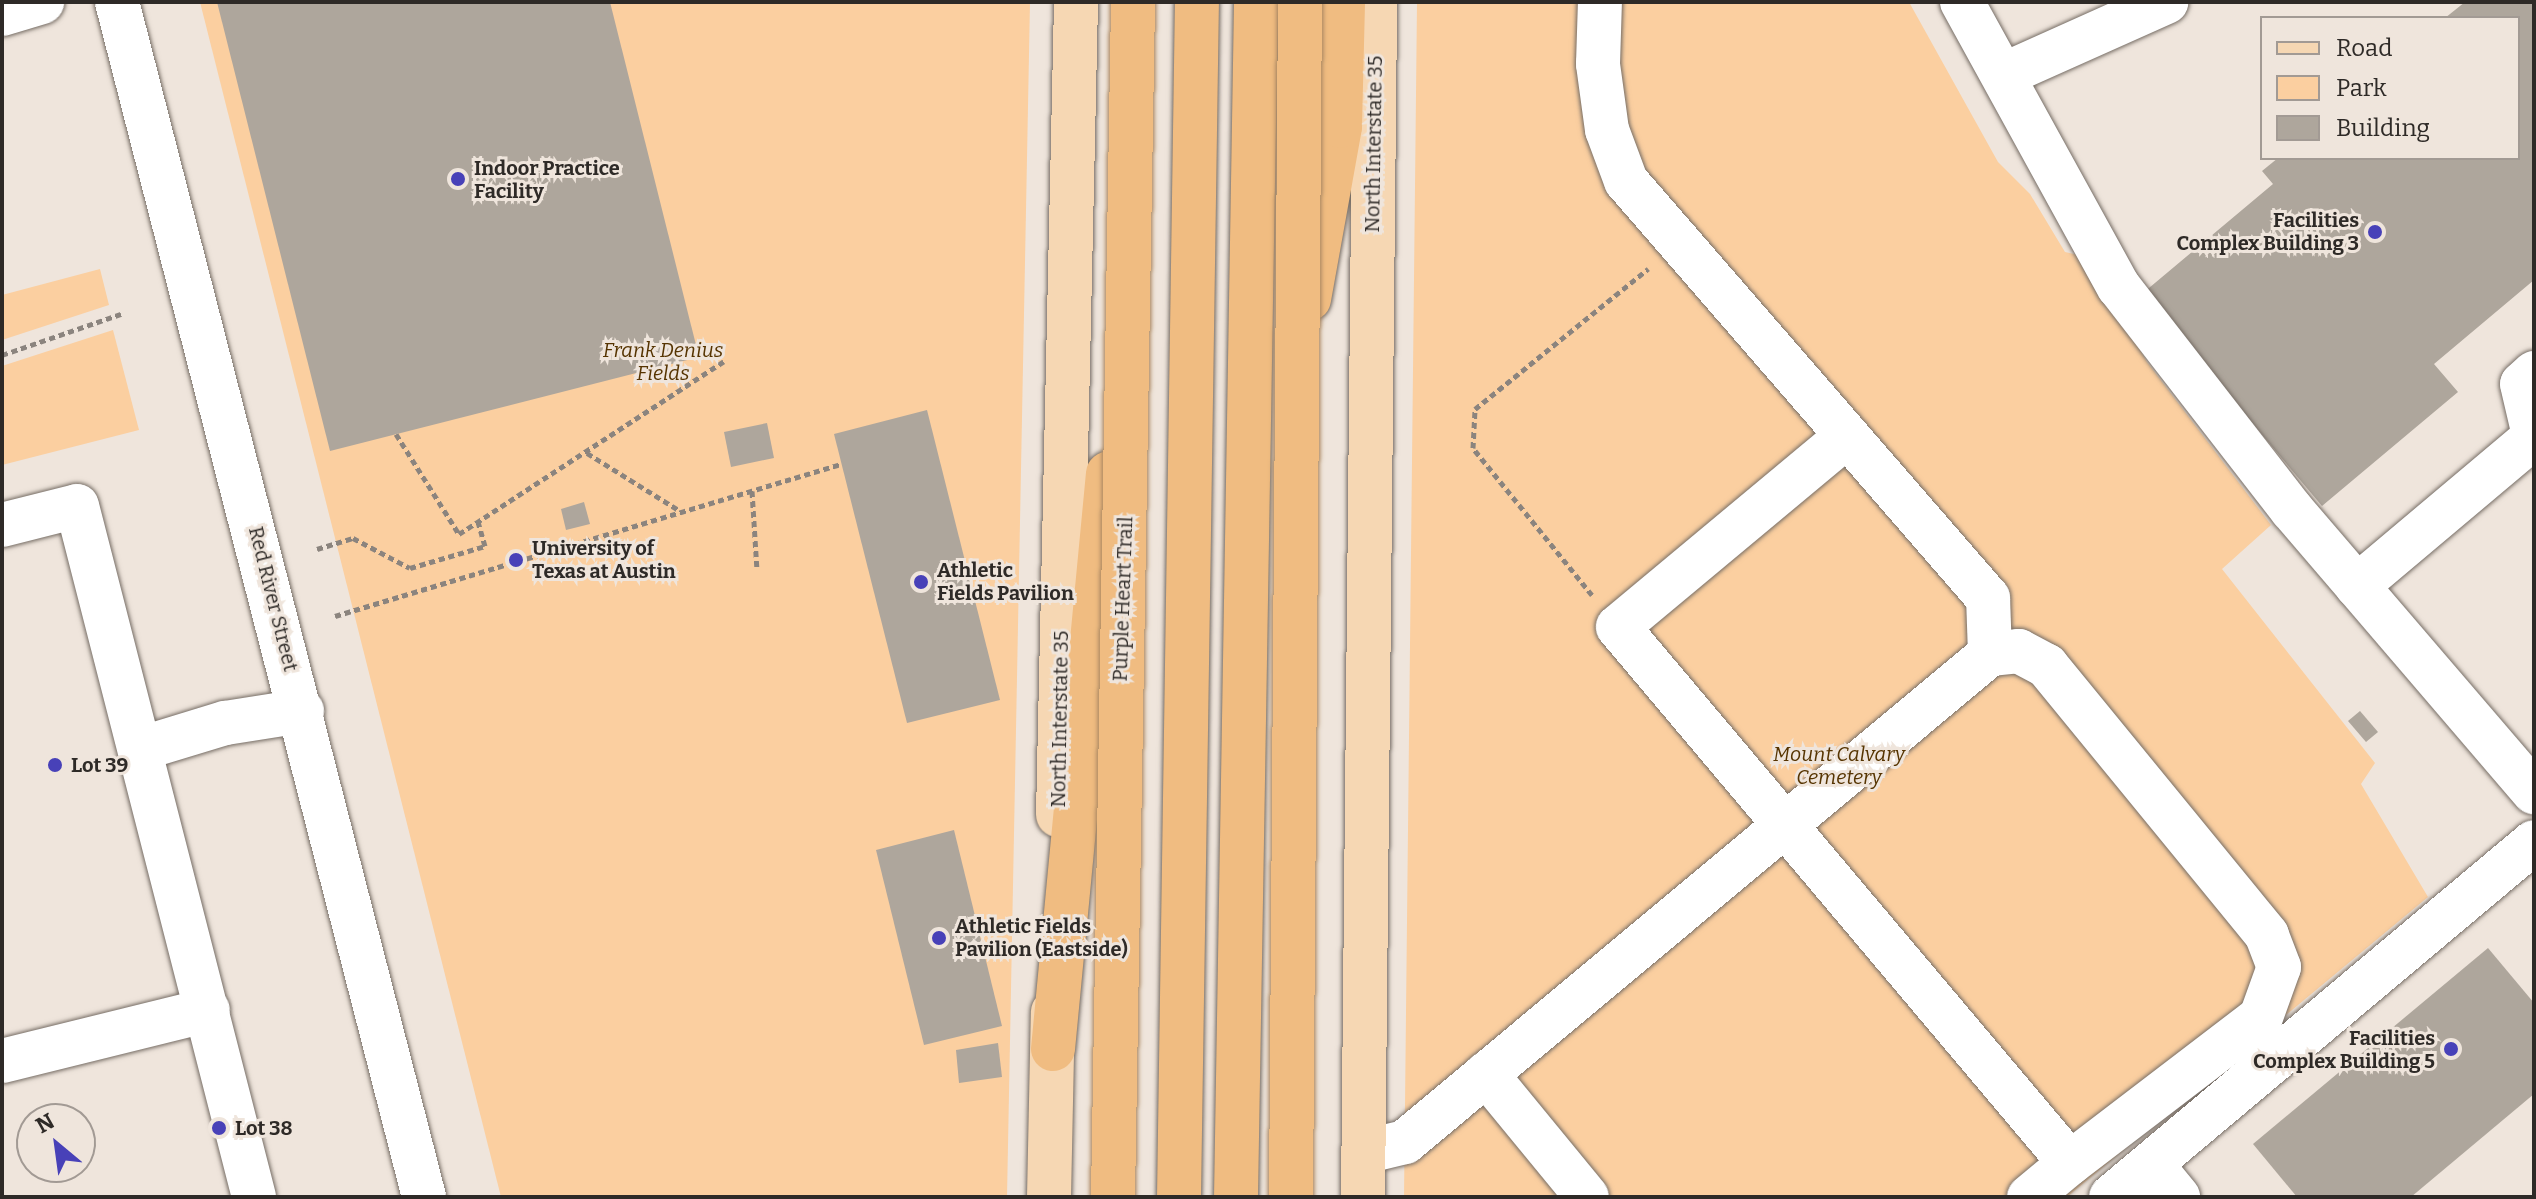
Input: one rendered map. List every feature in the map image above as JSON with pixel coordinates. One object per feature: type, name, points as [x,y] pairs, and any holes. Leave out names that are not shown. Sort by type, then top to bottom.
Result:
[{"type":"highway","name":"Purple Heart Trail","points":[[1113,1197],[1133,2]]},
{"type":"highway","points":[[1053,1049],[1153,2]]},
{"type":"highway","points":[[1179,1197],[1197,2]]},
{"type":"highway","points":[[1236,1197],[1256,2]]},
{"type":"highway","points":[[1291,1197],[1300,2]]},
{"type":"highway","points":[[1243,656],[1337,151],[1343,2]]},
{"type":"main road","name":"North Interstate 35","points":[[1049,1197],[1076,2]]},
{"type":"main road","name":"North Interstate 35","points":[[1363,1197],[1375,2]]},
{"type":"street","points":[[2,14],[42,2]]},
{"type":"street","name":"Red River Street","points":[[117,2],[302,711],[424,1197]]},
{"type":"street","points":[[1600,2],[1598,64],[1607,130],[1626,181],[1988,598],[1990,654]]},
{"type":"street","points":[[1962,2],[2119,287],[2357,586],[2525,764]]},
{"type":"street","points":[[2003,75],[2166,2]]},
{"type":"street","points":[[2357,586],[2534,436],[2522,384],[2534,373]]},
{"type":"street","points":[[1847,436],[1618,627],[2070,1163]]},
{"type":"street","points":[[2,525],[77,506],[143,748],[254,1197]]},
{"type":"street","points":[[1364,1152],[1405,1142],[1990,654],[2019,651],[2047,666],[2267,935],[2279,967],[2261,1017],[2029,1197]]},
{"type":"street","points":[[143,748],[225,723],[302,711]]},
{"type":"street","points":[[2111,1197],[2534,842]]},
{"type":"street","points":[[2,1061],[208,1010]]},
{"type":"street","points":[[1486,1074],[1587,1197]]},
{"type":"street","points":[[2151,1164],[2178,1197]]},
{"type":"path","points":[[1618,627],[1473,448],[1475,409],[1680,243]]},
{"type":"path","points":[[2,355],[121,314]]},
{"type":"path","points":[[396,434],[459,534],[724,361]]},
{"type":"path","points":[[587,453],[681,512]]},
{"type":"path","points":[[335,616],[841,464]]},
{"type":"path","points":[[751,491],[757,570]]},
{"type":"path","points":[[317,549],[353,538],[410,568],[485,546],[478,522]]},
{"type":"green space","name":"Frank Denius Fields","points":[[200,2],[1030,2],[1007,1197],[501,1197]]},
{"type":"green space","name":"Mount Calvary Cemetery","points":[[1417,2],[1909,2],[1998,162],[2030,194],[2065,252],[2087,257],[2147,362],[2271,525],[2222,569],[2375,763],[2361,784],[2428,897],[2067,1197],[1404,1197]]},
{"type":"green space","points":[[100,269],[109,305],[2,340],[2,295]]},
{"type":"green space","points":[[113,330],[139,430],[2,465],[2,366]]},
{"type":"building","name":"Indoor Practice Facility","points":[[217,2],[610,2],[699,357],[330,451]]},
{"type":"building","name":"Facilities Complex Building 3","points":[[2465,2],[2534,2],[2534,280],[2434,364],[2458,392],[2322,506],[2143,293],[2273,184],[2262,171],[2276,160],[2520,160],[2520,16],[2448,16]]},
{"type":"building","name":"Athletic Fields Pavilion","points":[[927,410],[1000,700],[907,723],[834,434]]},
{"type":"building","points":[[767,423],[774,458],[731,467],[724,432]]},
{"type":"building","points":[[584,502],[590,524],[566,530],[561,509]]},
{"type":"building","points":[[2360,711],[2378,732],[2366,742],[2348,721]]},
{"type":"building","name":"Athletic Fields Pavilion (Eastside)","points":[[954,830],[1002,1026],[924,1045],[876,850]]},
{"type":"building","name":"Facilities Complex Building 5","points":[[2488,948],[2534,1003],[2534,1094],[2411,1197],[2297,1197],[2253,1144]]},
{"type":"building","points":[[998,1043],[1002,1077],[959,1083],[956,1050]]},
{"type":"place","name":"Indoor Practice Facility","points":[[458,179]]},
{"type":"place","name":"Facilities Complex Building 3","points":[[2375,232]]},
{"type":"place","name":"University of Texas at Austin","points":[[516,560]]},
{"type":"place","name":"Athletic Fields Pavilion","points":[[921,582]]},
{"type":"place","name":"Lot 39","points":[[55,765]]},
{"type":"place","name":"Athletic Fields Pavilion (Eastside)","points":[[939,938]]},
{"type":"place","name":"Facilities Complex Building 5","points":[[2451,1049]]},
{"type":"place","name":"Lot 38","points":[[219,1128]]}]
